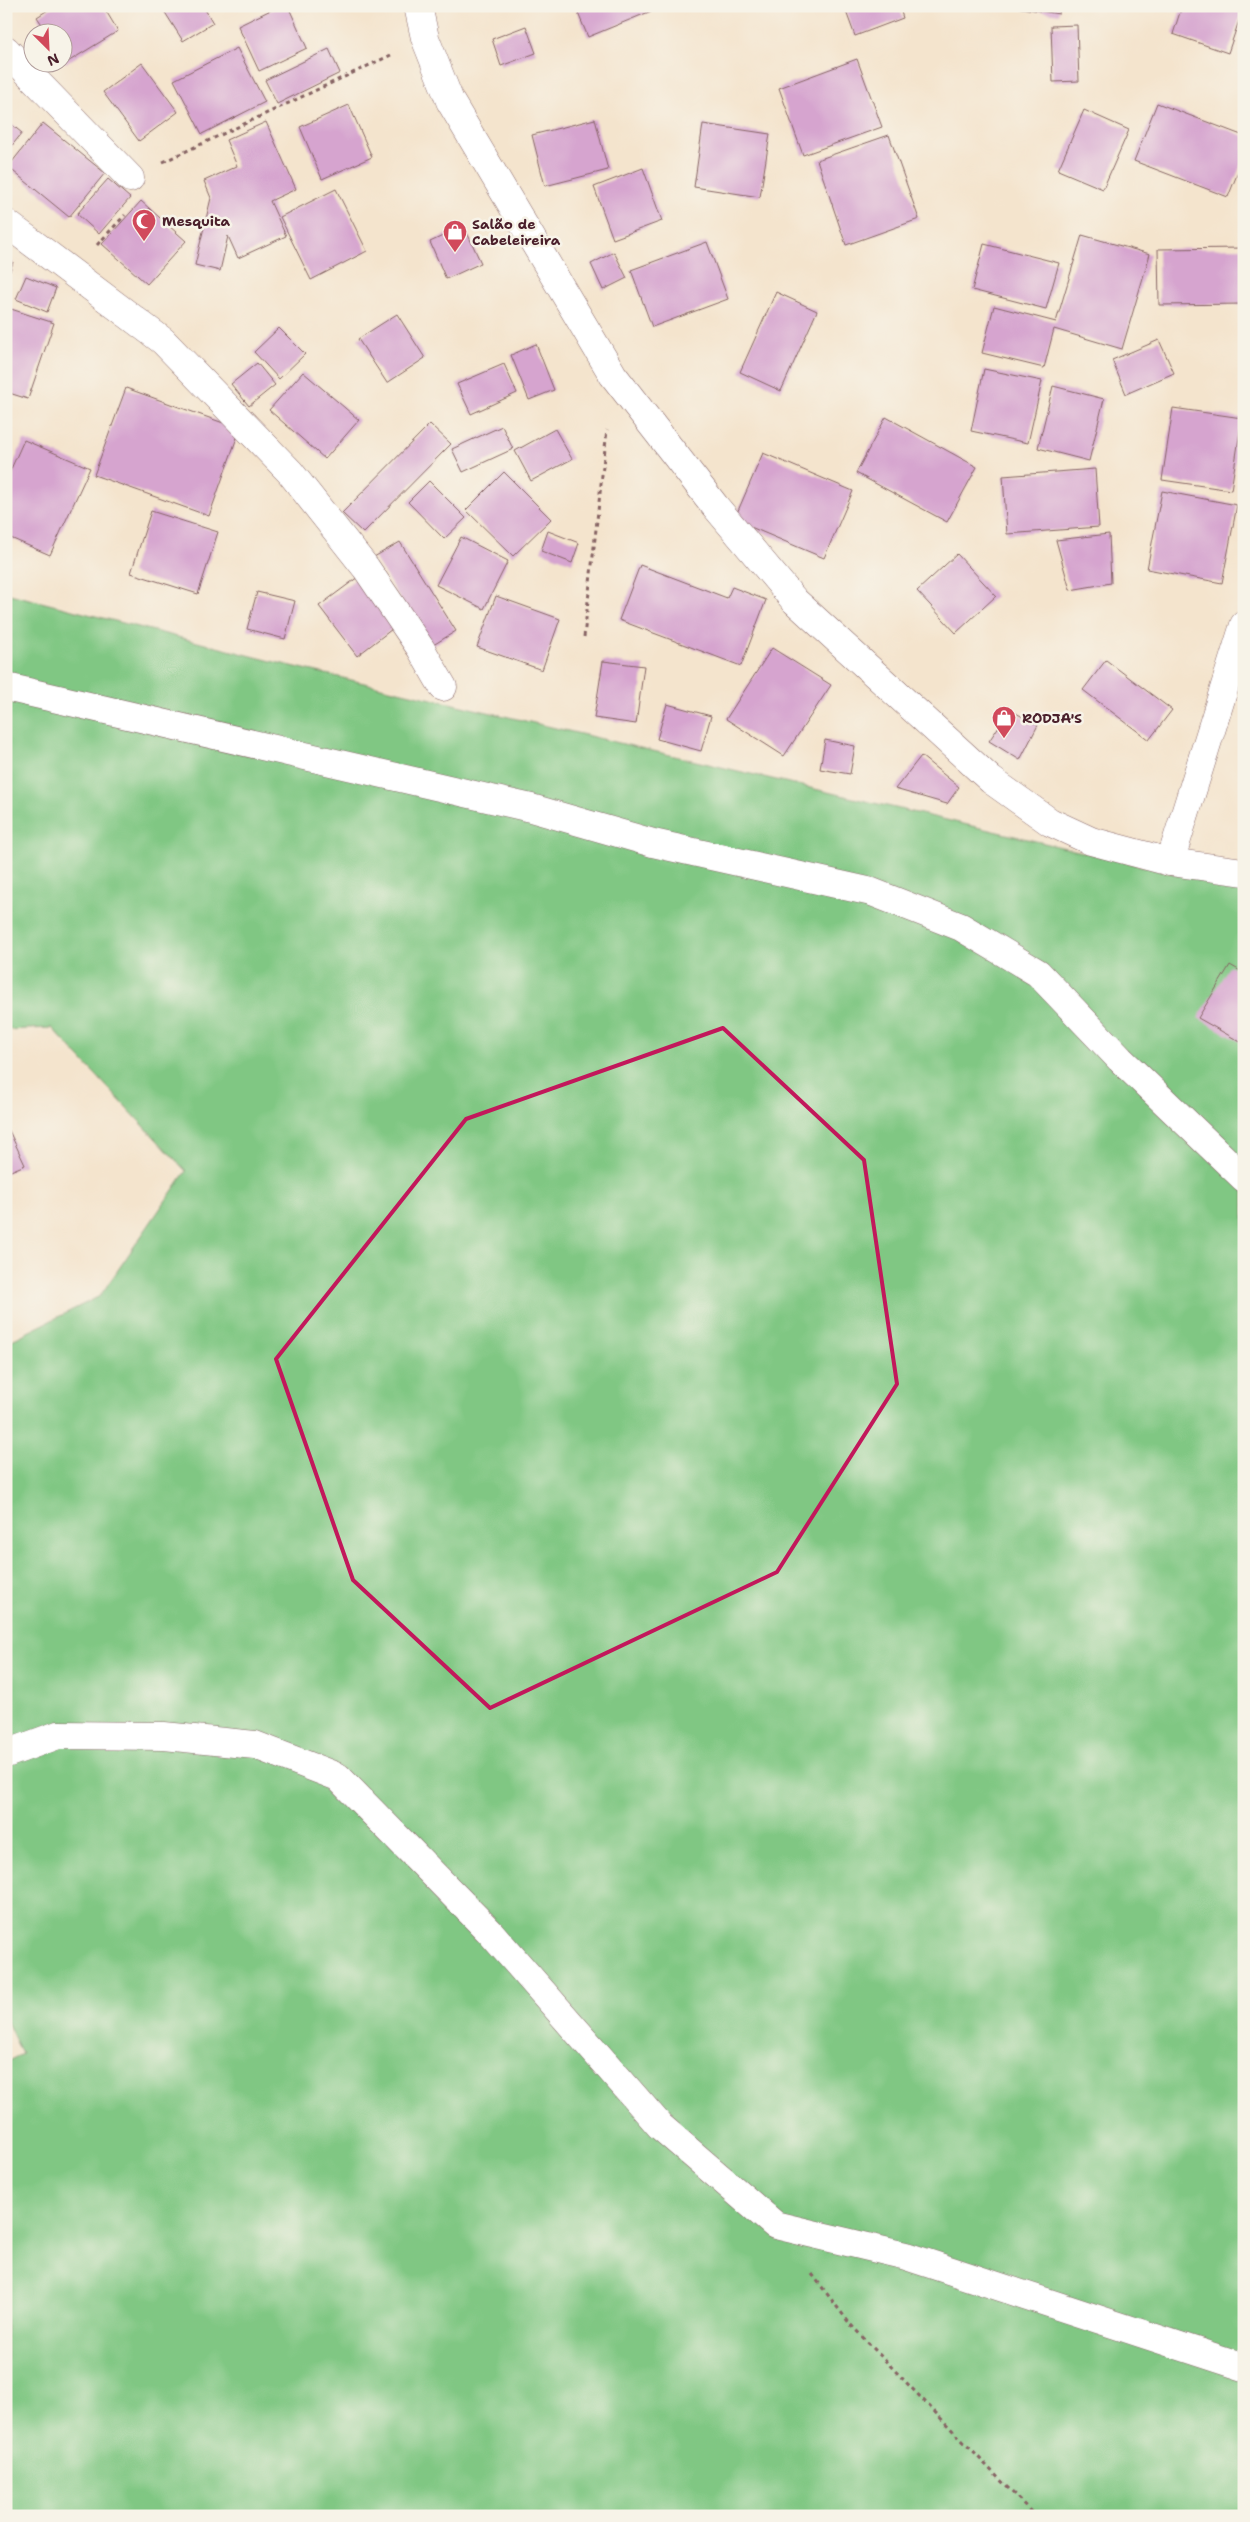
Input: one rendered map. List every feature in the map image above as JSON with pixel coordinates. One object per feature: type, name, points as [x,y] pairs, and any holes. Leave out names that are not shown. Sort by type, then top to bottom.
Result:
[{"type":"street","points":[[418,6],[425,38],[450,101],[613,375],[715,506],[795,601],[991,780],[1050,822],[1091,841],[1170,862],[1244,872]]},
{"type":"street","points":[[6,50],[130,178]]},
{"type":"street","points":[[6,224],[73,272],[163,341],[290,472],[366,568],[422,648],[443,687]]},
{"type":"street","points":[[1170,862],[1244,624]]},
{"type":"street","points":[[6,687],[531,808],[653,843],[872,892],[961,927],[1038,973],[1120,1059],[1244,1178]]},
{"type":"street","points":[[6,1754],[58,1735],[164,1736],[255,1745],[338,1777],[490,1932],[660,2126],[775,2225],[906,2256],[1244,2367]]},
{"type":"path","points":[[73,272],[145,192],[130,178],[313,94],[425,38]]},
{"type":"path","points":[[584,637],[613,375]]},
{"type":"path","points":[[810,2271],[850,2324],[1035,2516]]},
{"type":"highlighted area","points":[[723,1028],[864,1160],[897,1384],[777,1572],[490,1708],[353,1580],[276,1359],[466,1119]]},
{"type":"green space","points":[[6,593],[279,663],[1244,890],[1244,2516],[6,2516],[6,2062],[22,2054],[6,2020],[6,1343],[100,1296],[186,1171],[52,1028],[6,1030]]},
{"type":"building","points":[[54,6],[103,6],[118,31],[72,59],[72,22],[40,22],[37,17]]},
{"type":"building","points":[[161,6],[203,6],[213,23],[183,41]]},
{"type":"building","points":[[279,6],[288,6],[307,48],[259,71],[238,26]]},
{"type":"building","points":[[575,6],[655,6],[656,9],[588,37]]},
{"type":"building","points":[[844,6],[899,6],[903,18],[855,36]]},
{"type":"building","points":[[1009,6],[1060,6],[1059,14]]},
{"type":"building","points":[[1182,6],[1244,6],[1228,53],[1173,34]]},
{"type":"building","points":[[1077,25],[1079,81],[1053,82],[1051,26]]},
{"type":"building","points":[[526,26],[536,53],[501,66],[492,39]]},
{"type":"building","points":[[237,48],[265,102],[202,134],[174,80]]},
{"type":"building","points":[[329,49],[340,73],[277,104],[265,80]]},
{"type":"building","points":[[857,59],[882,127],[803,155],[779,88]]},
{"type":"building","points":[[142,63],[178,112],[139,141],[103,92]]},
{"type":"building","points":[[1157,103],[1244,136],[1244,157],[1228,197],[1134,161]]},
{"type":"building","points":[[349,105],[372,157],[322,179],[300,127]]},
{"type":"building","points":[[1084,110],[1129,130],[1103,189],[1058,170]]},
{"type":"building","points":[[595,119],[608,170],[545,186],[532,135]]},
{"type":"building","points":[[6,120],[22,133],[6,153]]},
{"type":"building","points":[[266,122],[296,189],[270,201],[286,236],[238,258],[228,236],[220,271],[195,265],[211,198],[204,181],[237,166],[226,140]]},
{"type":"building","points":[[43,123],[105,173],[69,217],[8,167]]},
{"type":"building","points":[[703,124],[770,134],[760,197],[694,187]]},
{"type":"building","points":[[889,135],[919,219],[846,245],[817,160]]},
{"type":"building","points":[[643,168],[662,221],[613,239],[594,187]]},
{"type":"building","points":[[108,179],[130,198],[99,234],[77,214]]},
{"type":"building","points":[[336,189],[367,251],[311,280],[280,217]]},
{"type":"building","name":"Mesquita","points":[[141,201],[186,241],[147,284],[102,244]]},
{"type":"building","name":"Salão de Cabeleireira","points":[[464,226],[481,263],[446,279],[430,242]]},
{"type":"building","points":[[1082,235],[1150,254],[1122,349],[1054,329],[1044,368],[982,353],[994,306],[1056,322]]},
{"type":"building","points":[[707,242],[728,299],[652,327],[631,270]]},
{"type":"building","points":[[984,244],[1059,263],[1046,309],[972,290]]},
{"type":"building","points":[[1244,248],[1244,304],[1159,305],[1158,249]]},
{"type":"building","points":[[614,252],[627,278],[603,290],[591,264]]},
{"type":"building","points":[[6,260],[13,262],[7,280],[6,280]]},
{"type":"building","points":[[26,276],[56,288],[47,312],[16,299]]},
{"type":"building","points":[[776,292],[817,311],[781,391],[740,372]]},
{"type":"building","points":[[11,309],[54,323],[28,399],[6,392],[6,324]]},
{"type":"building","points":[[397,314],[425,358],[387,383],[358,339]]},
{"type":"building","points":[[279,328],[305,354],[279,379],[254,352]]},
{"type":"building","points":[[1159,340],[1174,373],[1126,394],[1112,360]]},
{"type":"building","points":[[536,344],[554,390],[529,400],[511,355]]},
{"type":"building","points":[[257,363],[275,385],[249,406],[231,384]]},
{"type":"building","points":[[504,364],[517,393],[471,414],[457,384]]},
{"type":"building","points":[[984,369],[1042,381],[1028,443],[971,431]]},
{"type":"building","points":[[303,372],[359,420],[325,459],[269,410]]},
{"type":"building","points":[[1053,386],[1104,399],[1089,461],[1038,448]]},
{"type":"building","points":[[126,388],[240,429],[209,516],[94,475]]},
{"type":"building","points":[[1173,408],[1242,418],[1231,490],[1162,480]]},
{"type":"building","points":[[886,417],[977,467],[947,522],[856,473]]},
{"type":"building","points":[[430,424],[451,444],[363,533],[342,513]]},
{"type":"building","points":[[502,426],[513,449],[463,472],[452,449]]},
{"type":"building","points":[[555,429],[572,459],[531,481],[515,451]]},
{"type":"building","points":[[24,440],[90,468],[50,555],[6,536],[6,480]]},
{"type":"building","points":[[763,453],[853,491],[824,558],[734,520]]},
{"type":"building","points":[[1095,469],[1099,527],[1007,534],[1003,476]]},
{"type":"building","points":[[504,472],[551,519],[513,556],[466,510]]},
{"type":"building","points":[[429,481],[466,518],[444,539],[408,502]]},
{"type":"building","points":[[1162,491],[1237,505],[1222,583],[1147,569]]},
{"type":"building","points":[[151,511],[218,532],[198,594],[131,573]]},
{"type":"building","points":[[548,531],[579,543],[572,563],[541,551]]},
{"type":"building","points":[[1109,534],[1111,583],[1070,590],[1056,540]]},
{"type":"building","points":[[461,537],[508,561],[484,609],[436,585]]},
{"type":"building","points":[[400,542],[456,631],[430,647],[374,557]]},
{"type":"building","points":[[957,554],[996,596],[956,633],[917,591]]},
{"type":"building","points":[[640,565],[727,598],[732,587],[766,600],[741,666],[619,620]]},
{"type":"building","points":[[358,577],[396,626],[357,656],[319,606]]},
{"type":"building","points":[[257,592],[295,601],[285,639],[247,629]]},
{"type":"building","points":[[496,596],[560,619],[542,670],[477,647]]},
{"type":"building","points":[[772,648],[831,685],[784,756],[726,719]]},
{"type":"building","points":[[1106,660],[1172,710],[1149,740],[1083,690]]},
{"type":"building","points":[[603,661],[644,666],[636,724],[594,718]]},
{"type":"building","points":[[667,704],[711,716],[701,751],[657,739]]},
{"type":"building","points":[[1010,710],[1038,725],[1020,760],[989,741]]},
{"type":"building","points":[[825,740],[855,746],[850,774],[820,769]]},
{"type":"building","points":[[921,756],[959,787],[947,804],[895,789]]},
{"type":"building","points":[[1230,965],[1244,973],[1244,1044],[1198,1018]]},
{"type":"building","points":[[6,1124],[25,1165],[6,1173]]},
{"type":"place","name":"Mesquita","points":[[144,242]]},
{"type":"place","name":"Salão de Cabeleireira","points":[[455,253]]},
{"type":"place","name":"RODJA'S","points":[[1004,739]]}]
